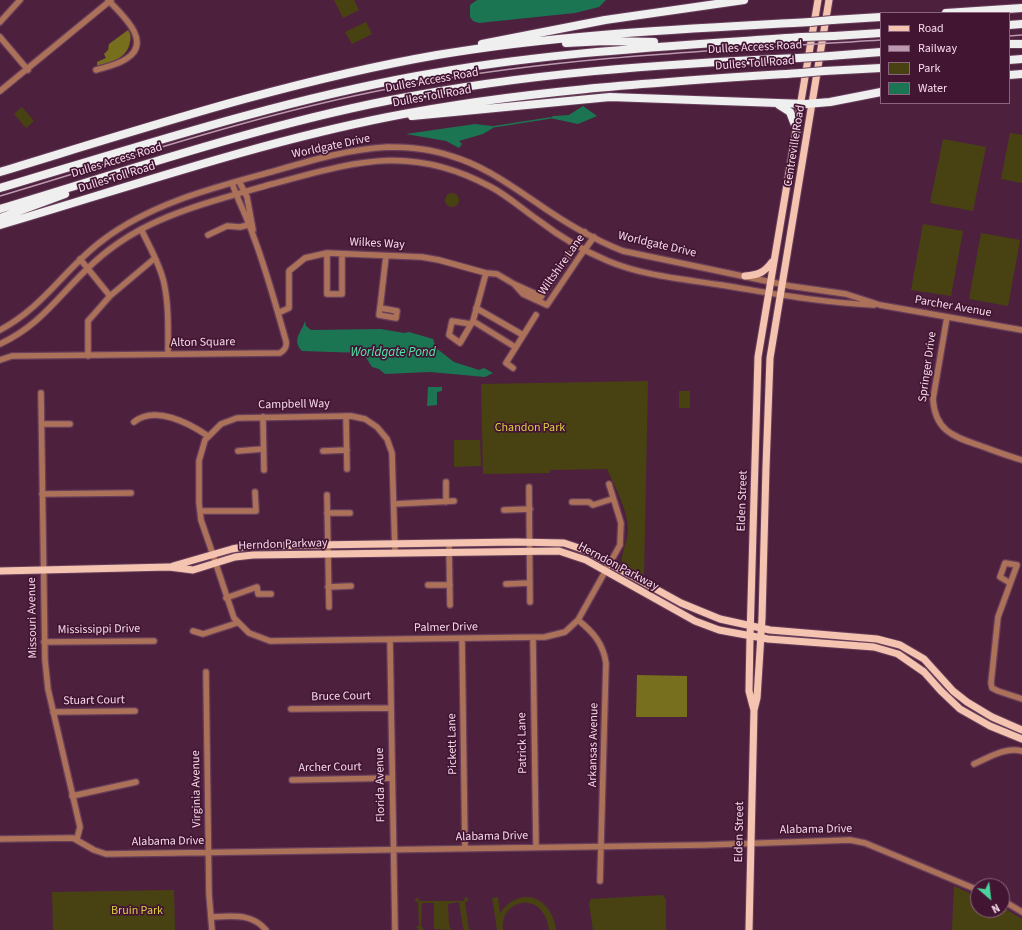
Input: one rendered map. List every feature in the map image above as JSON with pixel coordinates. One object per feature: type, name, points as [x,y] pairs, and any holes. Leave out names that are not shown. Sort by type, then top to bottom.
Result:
[{"type":"highway","points":[[0,172],[259,95],[333,76],[438,55],[498,40],[596,22],[744,0]]},
{"type":"highway","points":[[961,12],[1022,8]]},
{"type":"highway","points":[[438,55],[535,41],[623,33],[880,17]]},
{"type":"highway","points":[[1010,25],[1022,24]]},
{"type":"highway","name":"Dulles Access Road","points":[[0,188],[244,116],[382,82],[457,69],[557,55],[880,33]]},
{"type":"highway","points":[[535,41],[717,43]]},
{"type":"highway","points":[[1010,44],[1022,44]]},
{"type":"highway","name":"Dulles Access Road","points":[[0,209],[309,118],[379,102],[457,88],[585,72],[880,52]]},
{"type":"highway","points":[[1010,60],[1022,59]]},
{"type":"highway","name":"Dulles Toll Road","points":[[0,225],[268,145],[388,117],[469,102],[562,90],[880,68]]},
{"type":"highway","points":[[1010,75],[1022,74]]},
{"type":"highway","points":[[388,117],[429,116],[479,109],[610,97],[813,104],[880,92]]},
{"type":"highway","points":[[773,103],[789,110],[797,130]]},
{"type":"highway","points":[[0,218],[95,184],[123,172]]},
{"type":"main road","name":"Centreville Road","points":[[768,292],[797,130],[818,0]]},
{"type":"main road","name":"Centreville Road","points":[[781,294],[829,0]]},
{"type":"main road","points":[[745,276],[754,276],[763,273],[774,258]]},
{"type":"main road","name":"Elden Street","points":[[749,930],[754,710],[749,691],[750,626],[759,345],[768,292]]},
{"type":"main road","name":"Elden Street","points":[[754,710],[758,698],[761,629],[768,384],[772,347],[781,294]]},
{"type":"main road","name":"Herndon Parkway","points":[[169,567],[248,546],[558,542],[585,550],[690,608],[720,619],[761,629],[877,639],[900,645],[924,659],[953,691],[967,702],[992,717],[1022,730]]},
{"type":"main road","name":"Herndon Parkway","points":[[0,568],[44,569],[169,567],[193,570],[247,555],[531,550],[567,553],[580,557],[704,625],[728,633],[750,637],[864,646],[889,650],[905,658],[924,672],[947,698],[968,714],[990,726],[1022,739]]},
{"type":"main road","name":"Herndon Parkway","points":[[0,571],[8,569]]},
{"type":"street","points":[[0,22],[20,0]]},
{"type":"street","points":[[0,92],[28,70],[109,0],[132,26],[136,34],[136,44],[133,53],[125,60],[96,70]]},
{"type":"street","points":[[0,37],[28,70]]},
{"type":"street","name":"Worldgate Drive","points":[[0,330],[22,316],[42,300],[80,259],[109,235],[148,212],[239,181],[358,150],[388,147],[418,149],[451,156],[485,170],[539,205],[585,232],[623,251],[783,284]]},
{"type":"street","name":"Worldgate Drive","points":[[0,344],[24,331],[44,316],[88,268],[113,247],[141,229],[176,214],[236,194],[333,168],[367,161],[396,159],[428,163],[468,176],[492,187],[508,197],[538,221],[585,250],[611,263],[632,270],[781,294]]},
{"type":"street","name":"Alton Square","points":[[0,360],[12,356],[280,353],[287,346],[253,234],[246,192],[239,181]]},
{"type":"street","name":"Alton Square","points":[[232,183],[251,225]]},
{"type":"street","points":[[208,235],[227,226],[240,227],[251,225]]},
{"type":"street","points":[[141,229],[155,258],[164,282],[168,321],[168,354]]},
{"type":"street","name":"Wiltshire Lane","points":[[539,300],[585,232]]},
{"type":"street","name":"Wiltshire Lane","points":[[547,306],[594,237]]},
{"type":"street","points":[[327,253],[327,294],[342,294],[342,254]]},
{"type":"street","name":"Wilkes Way","points":[[278,313],[289,308],[289,271],[305,258],[327,253],[422,257],[439,260],[486,274],[497,274],[514,284],[522,294],[533,300],[539,300],[547,306]]},
{"type":"street","points":[[380,308],[386,256]]},
{"type":"street","points":[[88,356],[88,322],[110,296],[155,258]]},
{"type":"street","points":[[80,259],[110,296]]},
{"type":"street","points":[[486,274],[472,323],[515,347]]},
{"type":"street","name":"Parcher Avenue","points":[[783,284],[846,294],[880,305]]},
{"type":"street","name":"Parcher Avenue","points":[[781,294],[859,304],[880,305],[1022,330]]},
{"type":"street","points":[[476,308],[523,335]]},
{"type":"street","points":[[513,368],[506,363],[536,315]]},
{"type":"street","name":"Springer Drive","points":[[947,317],[933,399],[934,410],[938,421],[948,433],[958,438],[1022,460]]},
{"type":"street","name":"Missouri Avenue","points":[[41,394],[44,642],[46,676],[80,827],[77,839]]},
{"type":"street","points":[[346,416],[347,469]]},
{"type":"street","points":[[134,422],[146,417],[172,418],[188,423],[208,436]]},
{"type":"street","points":[[263,417],[264,470]]},
{"type":"street","name":"Campbell Way","points":[[213,555],[200,511],[199,461],[202,446],[208,436],[221,424],[233,418],[263,417],[359,417],[371,423],[387,439],[394,460],[395,552]]},
{"type":"street","points":[[42,424],[70,424]]},
{"type":"street","points":[[238,451],[264,449]]},
{"type":"street","points":[[323,451],[346,450]]},
{"type":"street","points":[[446,482],[446,502]]},
{"type":"street","name":"Palmer Drive","points":[[213,555],[226,598],[237,623],[255,637],[270,641],[533,638],[558,634],[571,628],[578,620],[620,545],[622,530],[609,484]]},
{"type":"street","points":[[529,488],[531,550],[530,602]]},
{"type":"street","points":[[200,511],[256,511],[255,492]]},
{"type":"street","points":[[42,494],[131,493]]},
{"type":"street","points":[[327,495],[326,545],[328,608]]},
{"type":"street","points":[[572,502],[589,502],[593,505],[612,498]]},
{"type":"street","points":[[394,504],[454,501]]},
{"type":"street","points":[[504,510],[530,509]]},
{"type":"street","points":[[327,513],[350,513]]},
{"type":"street","points":[[449,543],[450,605]]},
{"type":"street","points":[[506,584],[530,583]]},
{"type":"street","points":[[1010,583],[998,617],[991,683],[992,688],[998,692],[1022,699]]},
{"type":"street","points":[[428,585],[450,585]]},
{"type":"street","points":[[328,587],[351,586]]},
{"type":"street","points":[[226,598],[257,587],[258,594],[271,594]]},
{"type":"street","name":"Arkansas Avenue","points":[[578,620],[589,628],[598,640],[606,663],[600,881]]},
{"type":"street","points":[[193,631],[203,634],[237,623]]},
{"type":"street","name":"Patrick Lane","points":[[533,638],[536,848]]},
{"type":"street","name":"Pickett Lane","points":[[462,639],[465,848]]},
{"type":"street","name":"Florida Avenue","points":[[390,640],[395,930]]},
{"type":"street","name":"Mississippi Drive","points":[[44,642],[154,641]]},
{"type":"street","name":"Virginia Avenue","points":[[206,672],[212,930]]},
{"type":"street","name":"Bruce Court","points":[[291,709],[391,708]]},
{"type":"street","name":"Stuart Court","points":[[53,712],[135,711]]},
{"type":"street","points":[[974,764],[1001,752],[1013,749],[1022,751]]},
{"type":"street","name":"Archer Court","points":[[292,780],[392,778]]},
{"type":"street","points":[[72,796],[136,782]]},
{"type":"street","points":[[0,839],[77,839]]},
{"type":"street","name":"Alabama Drive","points":[[77,839],[94,850],[106,854],[602,847],[850,840],[860,841],[970,887]]},
{"type":"street","points":[[1010,905],[1022,912]]},
{"type":"street","points":[[211,917],[246,917],[259,922],[266,930]]},
{"type":"green space","points":[[334,0],[354,0],[359,10],[343,18]]},
{"type":"green space","points":[[366,22],[372,34],[352,44],[345,32]]},
{"type":"green space","points":[[22,107],[34,121],[26,128],[14,114]]},
{"type":"green space","points":[[1010,133],[1022,135],[1022,183],[1001,179]]},
{"type":"green space","points":[[943,139],[986,147],[973,211],[930,203]]},
{"type":"green space","points":[[449,193],[455,193],[459,197],[459,203],[455,207],[449,207],[445,203],[445,197]]},
{"type":"green space","points":[[923,224],[963,231],[951,296],[911,290]]},
{"type":"green space","points":[[981,233],[1020,240],[1008,306],[969,299]]},
{"type":"green space","name":"Chandon Park","points":[[648,381],[644,577],[622,564],[622,556],[628,534],[626,515],[607,469],[550,470],[550,473],[483,474],[481,384]]},
{"type":"green space","points":[[679,391],[690,391],[690,408],[679,408]]},
{"type":"green space","points":[[454,440],[480,440],[481,466],[454,467]]},
{"type":"green space","points":[[954,886],[970,893],[970,918],[1010,918],[1010,912],[1022,919],[1022,930],[952,930]]},
{"type":"green space","name":"Bruin Park","points":[[174,890],[175,930],[53,930],[52,892]]},
{"type":"green space","points":[[663,895],[666,900],[666,930],[593,930],[589,904],[591,899]]},
{"type":"green space","points":[[418,897],[419,901],[464,901],[465,897],[467,897],[469,900],[465,902],[469,930],[464,930],[463,928],[459,902],[448,904],[449,926],[452,930],[434,929],[434,903],[422,903],[421,925],[424,930],[419,930],[415,927],[419,926],[418,902],[414,901]]},
{"type":"green space","points":[[498,897],[500,913],[508,904],[517,899],[526,897],[534,898],[542,902],[549,909],[556,930],[549,930],[545,917],[539,908],[531,904],[523,903],[514,906],[508,911],[504,919],[503,930],[497,930],[492,898]]},
{"type":"shaded area","points":[[128,30],[131,39],[126,52],[118,59],[97,66],[97,62],[106,58],[104,54],[108,50],[109,44]]},
{"type":"shaded area","points":[[637,675],[687,676],[687,717],[636,717]]},
{"type":"water","points":[[477,0],[606,0],[599,7],[575,13],[479,23],[473,21],[470,17],[470,5]]},
{"type":"water","points":[[583,106],[597,116],[578,124],[550,118],[553,116],[569,115]]},
{"type":"water","points":[[475,124],[492,126],[493,128],[483,134],[459,141],[462,144],[459,148],[446,141],[406,134]]},
{"type":"water","name":"Worldgate Pond","points":[[305,321],[306,326],[311,330],[381,329],[404,333],[409,332],[433,339],[436,348],[454,362],[479,370],[484,368],[493,373],[485,377],[430,372],[385,374],[379,369],[372,367],[363,353],[302,351],[297,343],[297,340]]},
{"type":"water","points":[[428,387],[442,387],[442,391],[437,392],[437,405],[427,406]]},
{"type":"waterway","points":[[492,127],[550,118]]},
{"type":"railway","points":[[1010,36],[1022,35]]},
{"type":"railway","points":[[0,196],[154,149],[257,120],[361,94],[414,84],[472,74],[588,60],[880,40]]}]
